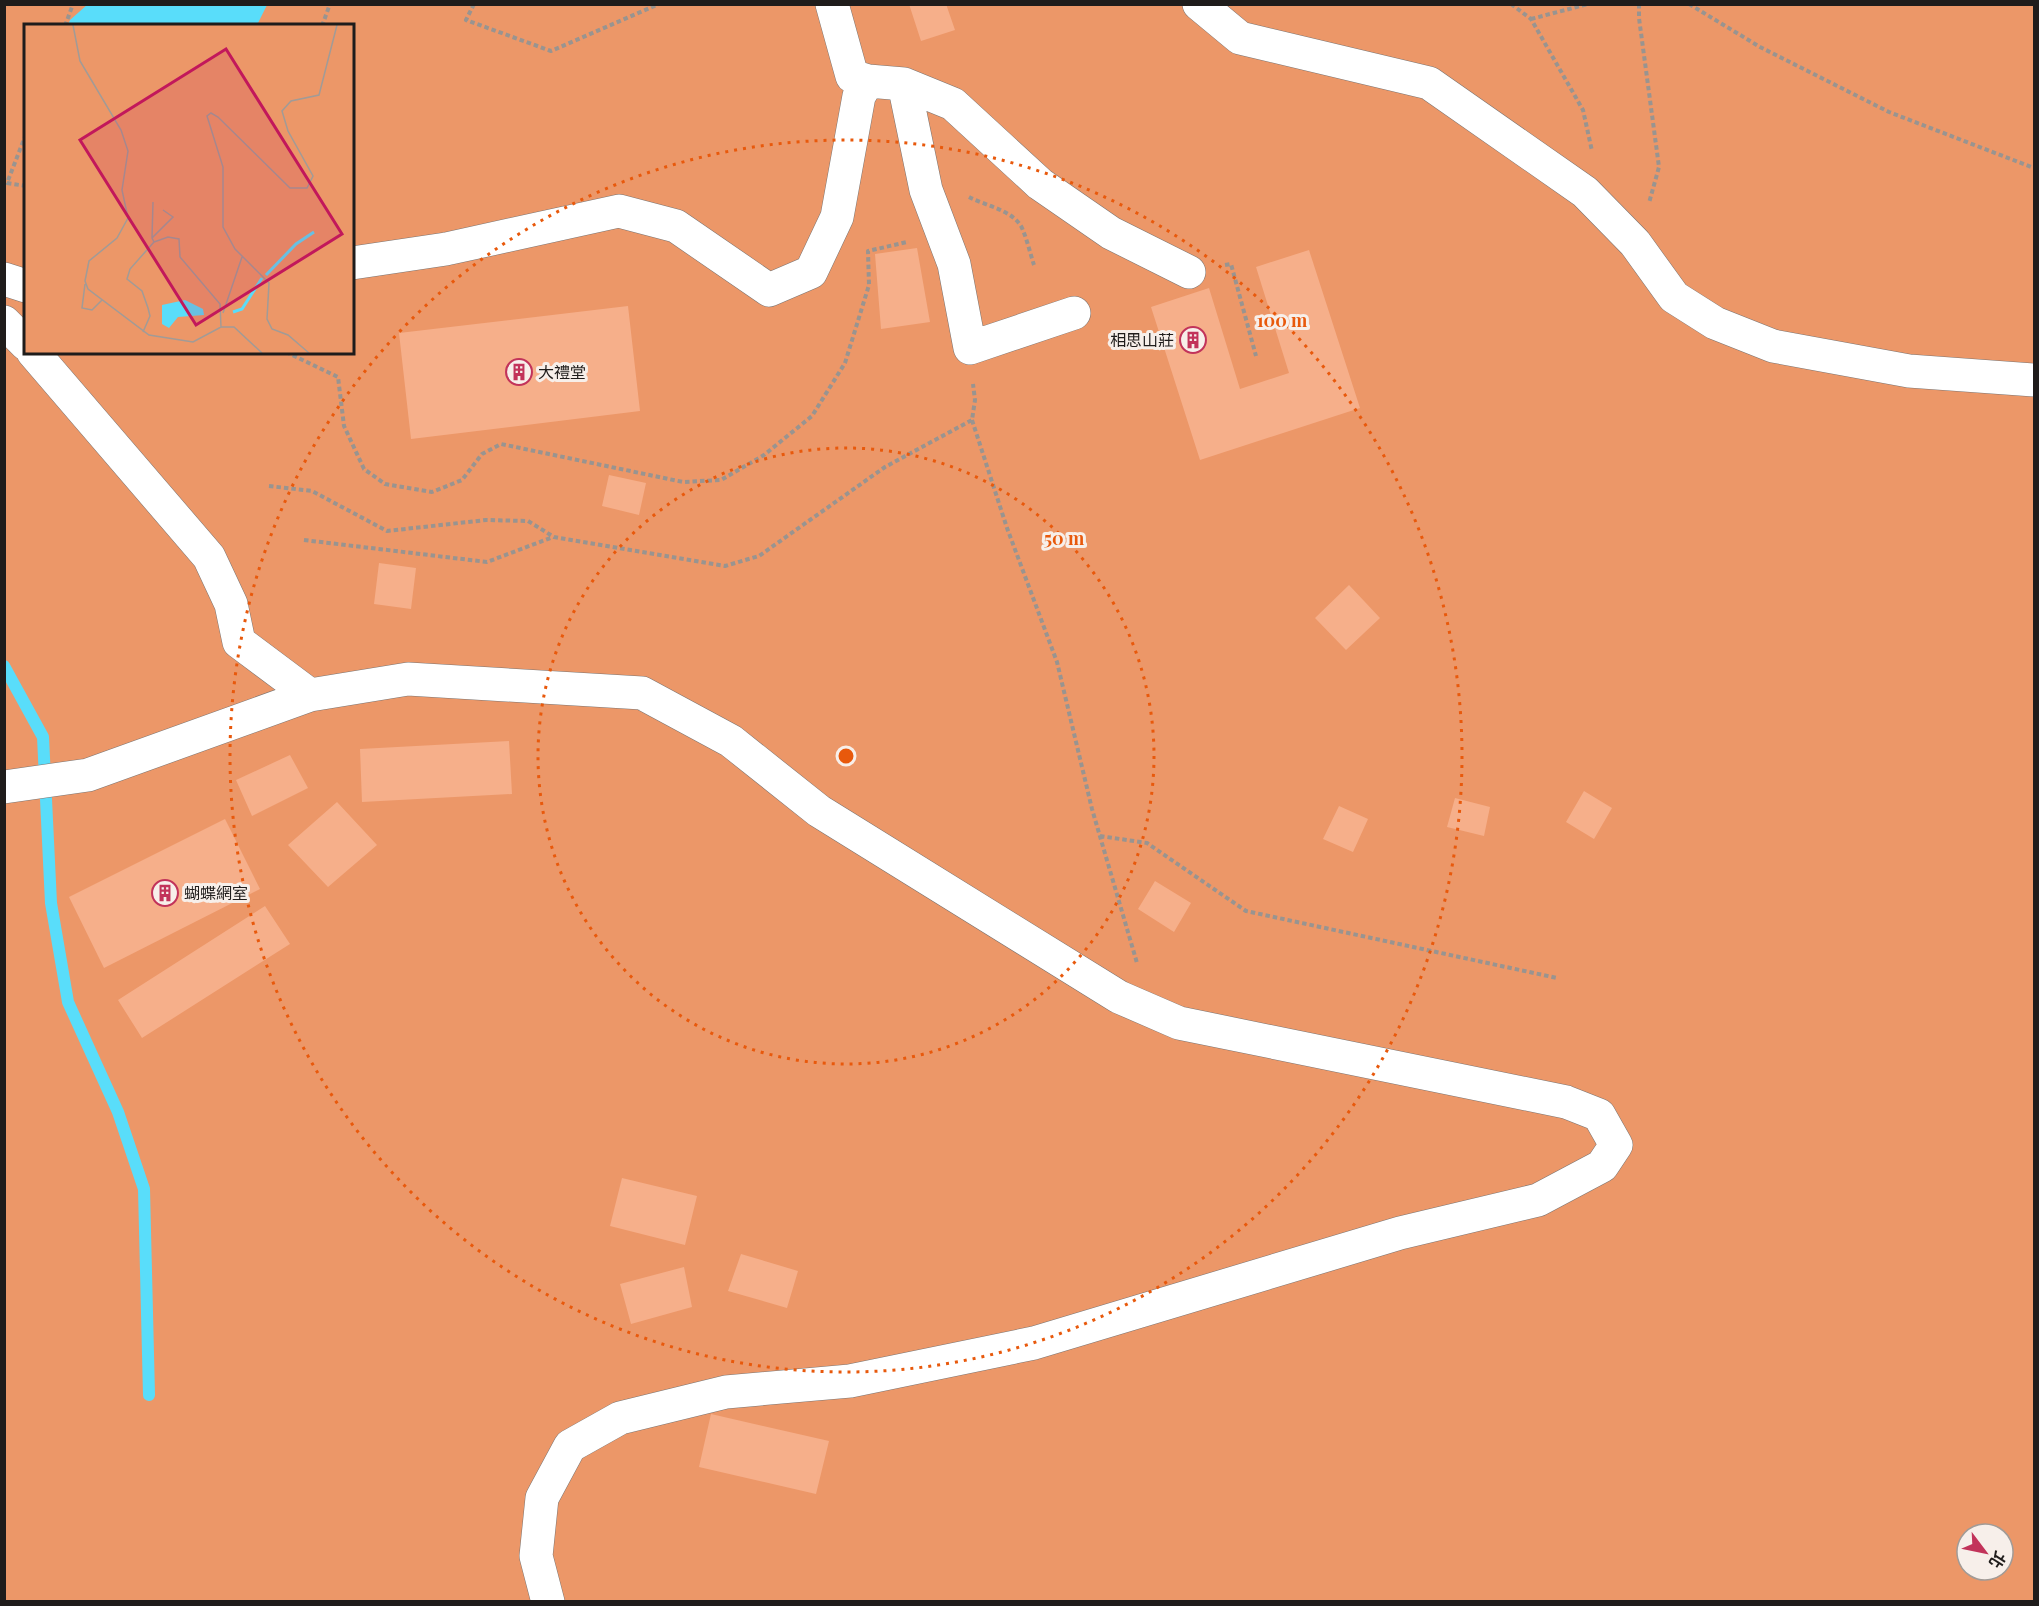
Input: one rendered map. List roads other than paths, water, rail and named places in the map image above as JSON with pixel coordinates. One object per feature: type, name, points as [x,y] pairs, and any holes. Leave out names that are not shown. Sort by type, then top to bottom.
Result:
[{"type":"street","points":[[832,4],[852,76],[868,81],[904,84],[953,104],[1040,184],[1111,232],[1189,272]]},
{"type":"street","points":[[1200,4],[1240,38],[1429,82],[1585,192],[1635,243],[1674,297],[1715,323],[1773,346],[1909,371],[2034,380]]},
{"type":"street","points":[[354,263],[446,249],[619,211],[676,225],[769,290],[811,272],[837,217],[859,96],[868,81]]},
{"type":"street","points":[[904,84],[926,190],[954,264],[969,348],[1074,313]]},
{"type":"street","points":[[4,279],[24,285]]},
{"type":"street","points":[[4,322],[24,342]]},
{"type":"street","points":[[35,354],[209,557],[231,604],[239,642],[310,695]]},
{"type":"street","points":[[4,786],[88,775],[310,695],[408,679],[642,693],[731,741],[819,811],[1119,997],[1179,1023],[1566,1102],[1599,1115],[1616,1145],[1602,1166],[1538,1200],[1400,1233],[1035,1343],[850,1381],[726,1392],[620,1418],[570,1446],[542,1498],[536,1556],[548,1602]]},
{"type":"water","points":[[88,4],[267,4],[258,24],[68,24]]},
{"type":"waterway","points":[[4,666],[43,737],[51,903],[68,1002],[118,1112],[144,1189],[149,1395]]},
{"type":"place","name":"相思山莊","points":[[1193,340]]},
{"type":"place","name":"大禮堂","points":[[519,372]]},
{"type":"place","name":"蝴蝶網室","points":[[165,893]]}]
